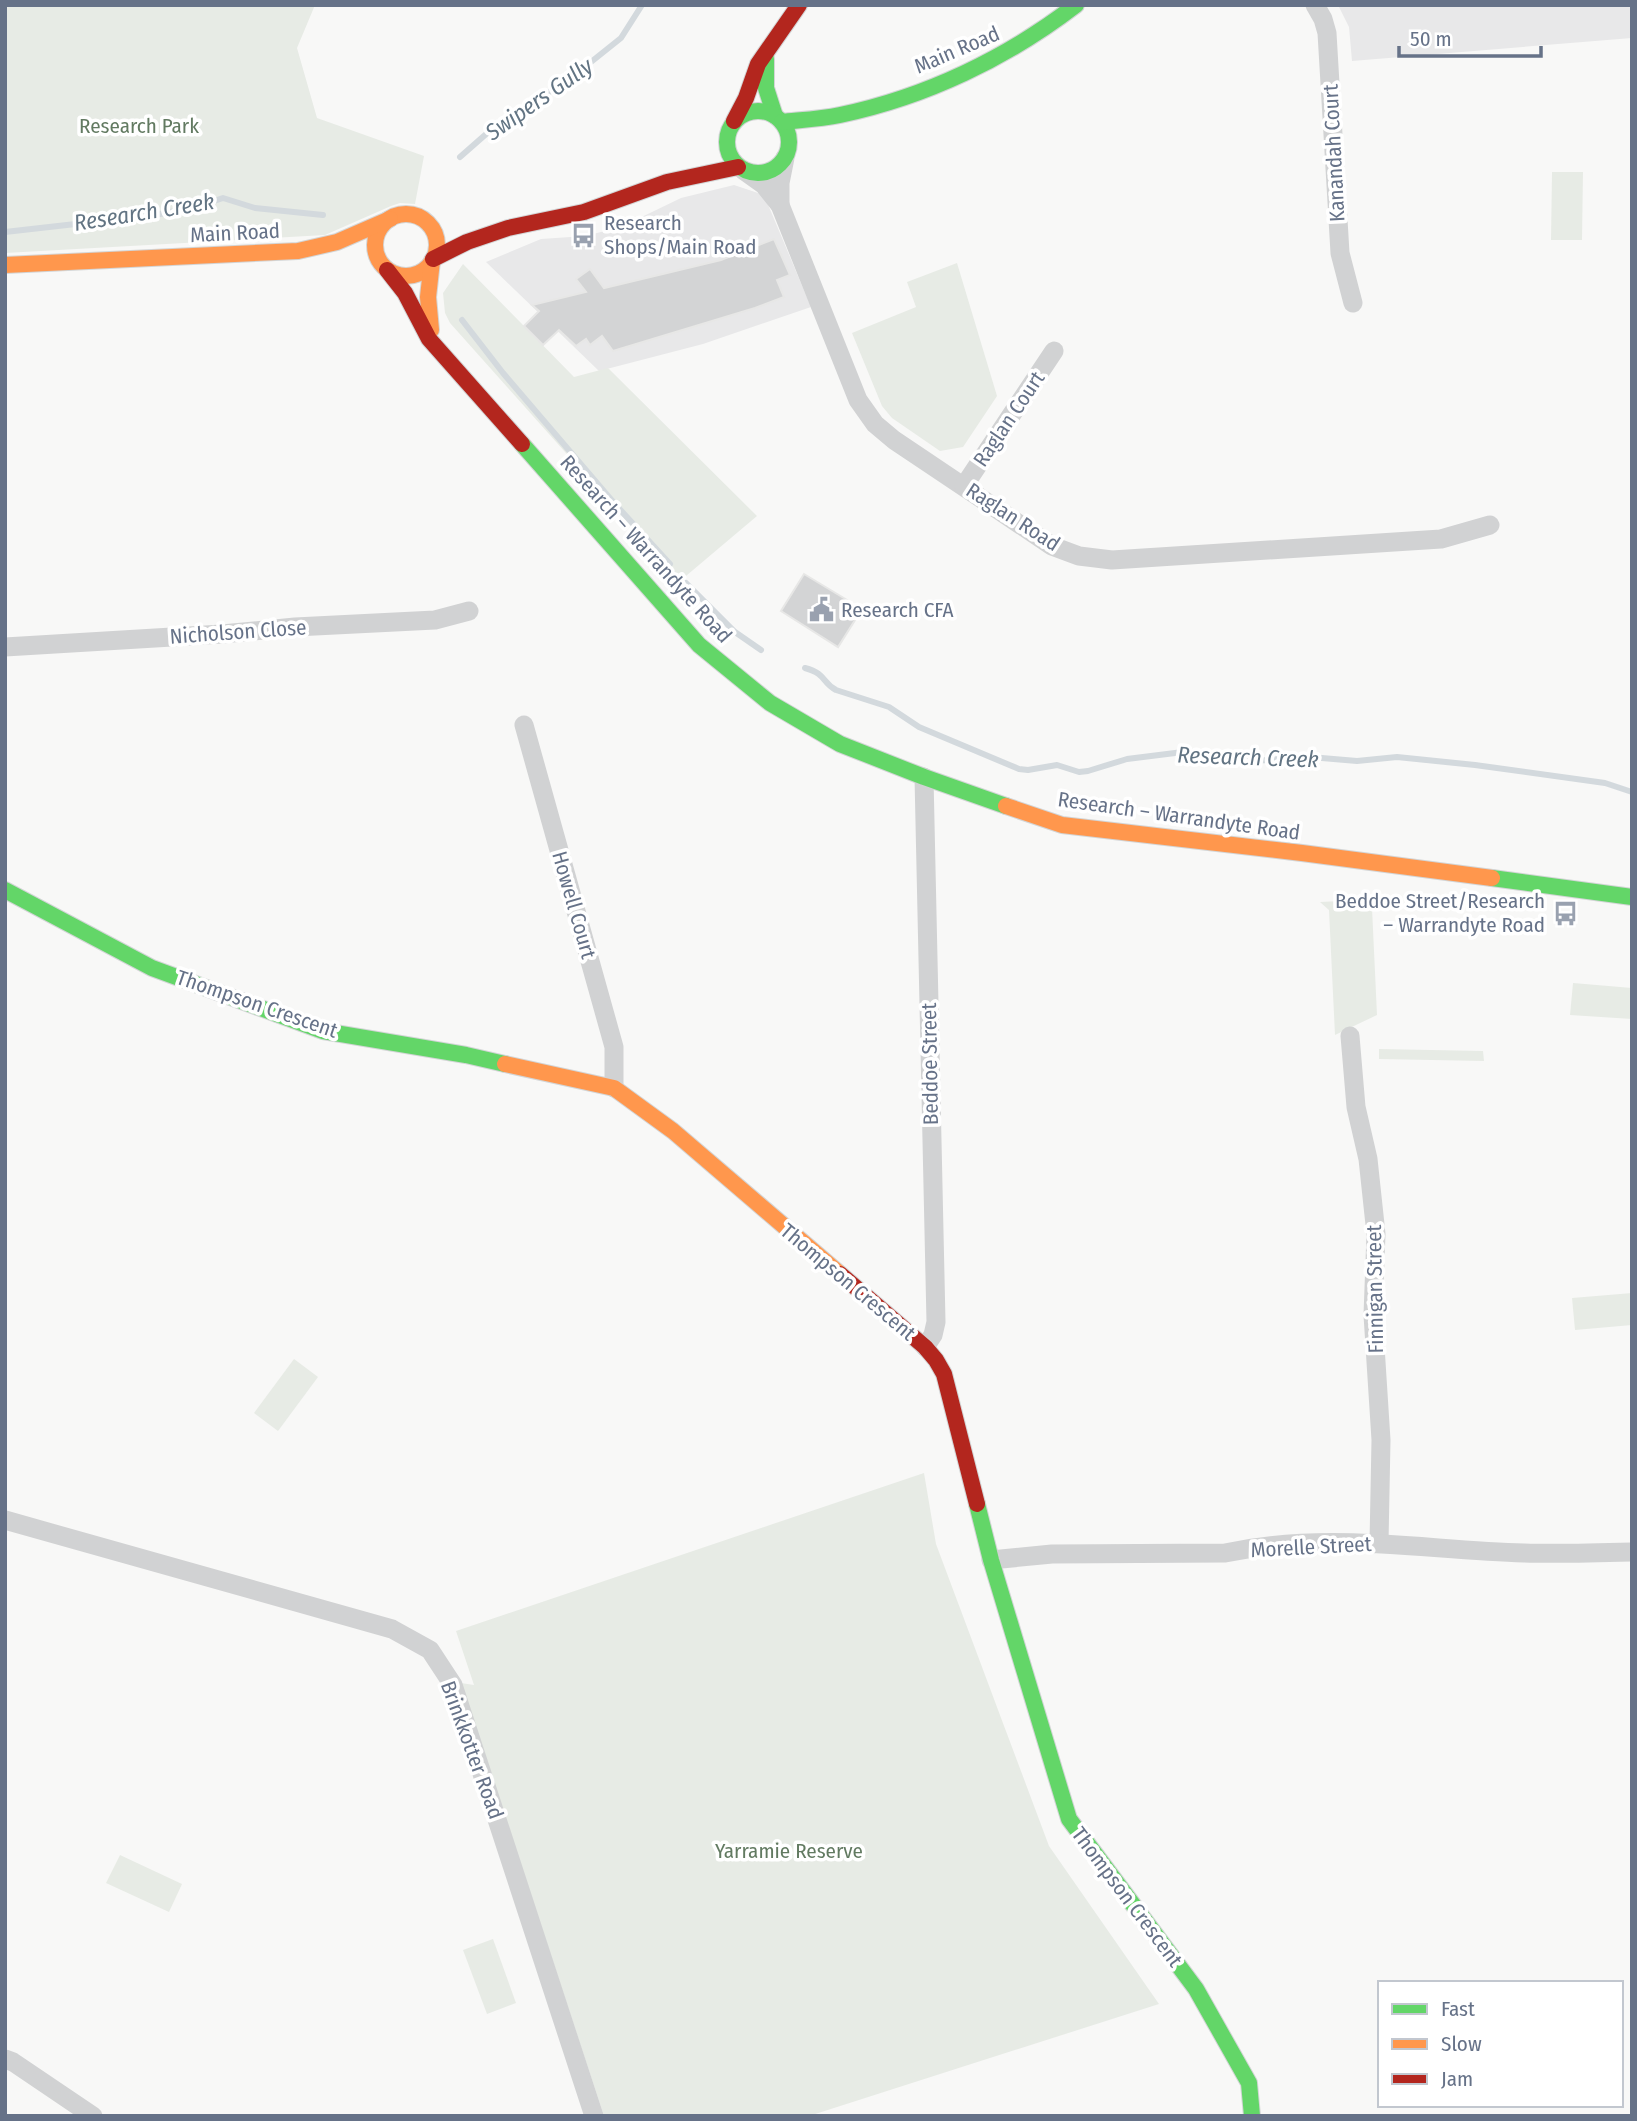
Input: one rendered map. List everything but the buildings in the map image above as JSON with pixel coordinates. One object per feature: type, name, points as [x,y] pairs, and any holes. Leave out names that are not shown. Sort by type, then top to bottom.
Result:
[{"type":"main road","points":[[770,46],[766,58],[765,79],[768,98],[789,139],[787,153],[771,171],[752,173],[741,168],[729,154],[726,146],[731,125],[746,98],[758,64],[770,46],[799,5]]},
{"type":"main road","name":"Main Road","points":[[787,153],[807,136],[845,114],[948,80],[982,65],[1034,37],[1076,5]]},
{"type":"main road","points":[[731,125],[749,112],[767,112],[779,119]]},
{"type":"main road","name":"Main Road","points":[[779,119],[845,114]]},
{"type":"main road","name":"Main Road","points":[[667,182],[706,154],[731,125]]},
{"type":"main road","name":"Main Road","points":[[363,262],[403,276],[412,275],[467,242],[508,228],[584,212],[690,176],[741,168]]},
{"type":"main road","name":"Main Road","points":[[5,265],[299,251],[337,242],[406,214],[456,226],[508,228]]},
{"type":"main road","points":[[421,218],[428,223],[435,236],[437,244],[433,260]]},
{"type":"main road","points":[[385,268],[376,253],[376,238],[383,224],[390,219]]},
{"type":"main road","name":"Main Road","points":[[299,251],[342,258]]},
{"type":"main road","name":"Research – Warrandyte Road","points":[[433,260],[428,285],[428,308],[430,329],[436,346]]},
{"type":"main road","name":"Research – Warrandyte Road","points":[[385,268],[405,293],[424,332],[699,645],[770,703],[840,744],[924,777],[1062,825],[1301,853],[1632,897]]},
{"type":"main road","name":"Thompson Crescent","points":[[5,890],[152,968],[323,1031],[466,1055],[614,1088],[673,1131],[925,1348],[944,1374],[991,1560],[1069,1819],[1196,1989],[1250,2083],[1252,2116]]},
{"type":"street","name":"Kanandah Court","points":[[1315,5],[1324,19],[1327,33],[1340,253],[1353,303]]},
{"type":"street","name":"Raglan Road","points":[[780,205],[780,183],[787,153]]},
{"type":"street","name":"Raglan Road","points":[[741,168],[764,185],[780,205],[858,400],[875,424],[894,440],[1052,546],[1079,556],[1112,560],[1441,539],[1490,525]]},
{"type":"street","name":"Raglan Court","points":[[964,486],[1054,351]]},
{"type":"street","name":"Nicholson Close","points":[[5,647],[435,620],[469,611]]},
{"type":"street","name":"Howell Court","points":[[524,725],[614,1047],[614,1088]]},
{"type":"street","name":"Beddoe Street","points":[[924,777],[936,1322],[933,1335],[925,1348]]},
{"type":"street","name":"Finnigan Street","points":[[1350,1036],[1356,1107],[1368,1159],[1376,1234],[1373,1315],[1381,1440],[1379,1543]]},
{"type":"street","name":"Brinkkotter Road","points":[[5,1520],[392,1629],[430,1650],[453,1685],[594,2116]]},
{"type":"street","name":"Morelle Street","points":[[991,1560],[1052,1554],[1225,1553],[1250,1548],[1332,1541],[1525,1553],[1632,1552]]},
{"type":"street","points":[[5,2059],[93,2116]]},
{"type":"shaded area","points":[[1338,5],[1632,5],[1632,38],[1352,61],[1349,27]]},
{"type":"shaded area","points":[[734,185],[764,195],[811,307],[703,344],[599,371],[486,262],[541,239],[585,236],[621,227],[681,198]]},
{"type":"green space","name":"Research Park","points":[[5,5],[315,5],[297,48],[317,118],[424,156],[415,204],[400,203],[391,206],[325,235],[5,253]]},
{"type":"green space","points":[[1552,172],[1583,172],[1582,240],[1551,240]]},
{"type":"green space","points":[[957,263],[997,396],[963,447],[940,451],[892,418],[882,406],[852,333],[916,307],[907,282]]},
{"type":"green space","points":[[463,264],[574,377],[608,368],[757,516],[680,581],[450,323],[445,313],[443,293]]},
{"type":"green space","points":[[1380,899],[1372,908],[1377,1015],[1335,1035],[1329,910],[1320,902]]},
{"type":"green space","points":[[1573,983],[1632,988],[1632,1019],[1570,1015]]},
{"type":"green space","points":[[1379,1049],[1483,1051],[1484,1061],[1379,1059]]},
{"type":"green space","points":[[1632,1293],[1632,1325],[1575,1330],[1572,1298]]},
{"type":"green space","points":[[294,1359],[318,1377],[278,1431],[254,1413]]},
{"type":"green space","name":"Yarramie Reserve","points":[[924,1473],[936,1544],[1049,1846],[1159,2004],[809,2116],[604,2116],[461,1683],[474,1685],[456,1631]]},
{"type":"green space","points":[[120,1855],[182,1884],[169,1912],[106,1883]]},
{"type":"green space","points":[[493,1939],[516,2003],[487,2014],[463,1950]]},
{"type":"waterway","name":"Swipers Gully","points":[[460,157],[493,128],[554,89],[570,82],[621,38],[642,5]]},
{"type":"waterway","name":"Research Creek","points":[[5,232],[155,215],[196,207],[223,198],[255,208],[323,215]]},
{"type":"waterway","name":"Research Creek","points":[[462,320],[503,373],[670,564]]},
{"type":"waterway","name":"Research Creek","points":[[686,583],[735,632],[761,650]]},
{"type":"waterway","name":"Research Creek","points":[[805,668],[821,675],[836,690],[889,707],[919,727],[1019,769],[1057,765],[1079,772],[1127,759],[1191,751],[1253,761],[1310,757],[1357,761],[1397,757],[1605,783],[1632,792]]},
{"type":"traffic: fast","points":[[782,122],[840,115],[903,98],[934,86],[994,58],[1076,5]]},
{"type":"traffic: fast","points":[[766,59],[766,88],[775,116]]},
{"type":"traffic: fast","points":[[752,111],[764,111],[780,120],[787,130],[789,142],[787,154],[780,164],[764,173],[752,173],[741,168],[732,159],[727,148],[727,136],[732,125],[741,116],[752,111]]},
{"type":"traffic: fast","points":[[522,444],[699,645],[770,703],[840,744],[1006,806]]},
{"type":"traffic: fast","points":[[1492,878],[1632,897]]},
{"type":"traffic: fast","points":[[5,890],[152,968],[323,1031],[505,1064]]},
{"type":"traffic: fast","points":[[977,1504],[991,1560],[1069,1819],[1196,1989],[1249,2083],[1252,2116]]},
{"type":"traffic: slow","points":[[406,214],[428,223],[437,245],[428,267],[406,276],[384,267],[375,245],[384,223],[406,214]]},
{"type":"traffic: slow","points":[[5,265],[298,251],[337,242],[390,219]]},
{"type":"traffic: slow","points":[[431,330],[428,297],[432,261]]},
{"type":"traffic: slow","points":[[1006,806],[1062,825],[1492,878]]},
{"type":"traffic: slow","points":[[505,1064],[614,1088],[673,1131],[840,1274]]},
{"type":"traffic: jam","points":[[734,121],[746,98],[758,64],[799,5]]},
{"type":"traffic: jam","points":[[433,259],[467,242],[508,228],[584,212],[667,182],[738,167]]},
{"type":"traffic: jam","points":[[387,270],[405,293],[429,339],[522,444]]},
{"type":"traffic: jam","points":[[840,1274],[925,1347],[936,1360],[944,1374],[977,1504]]},
{"type":"place","name":"Research Shops/Main Road","points":[[584,235]]},
{"type":"place","name":"Research CFA","points":[[821,610]]},
{"type":"place","name":"Beddoe Street/Research – Warrandyte Road","points":[[1565,913]]}]
